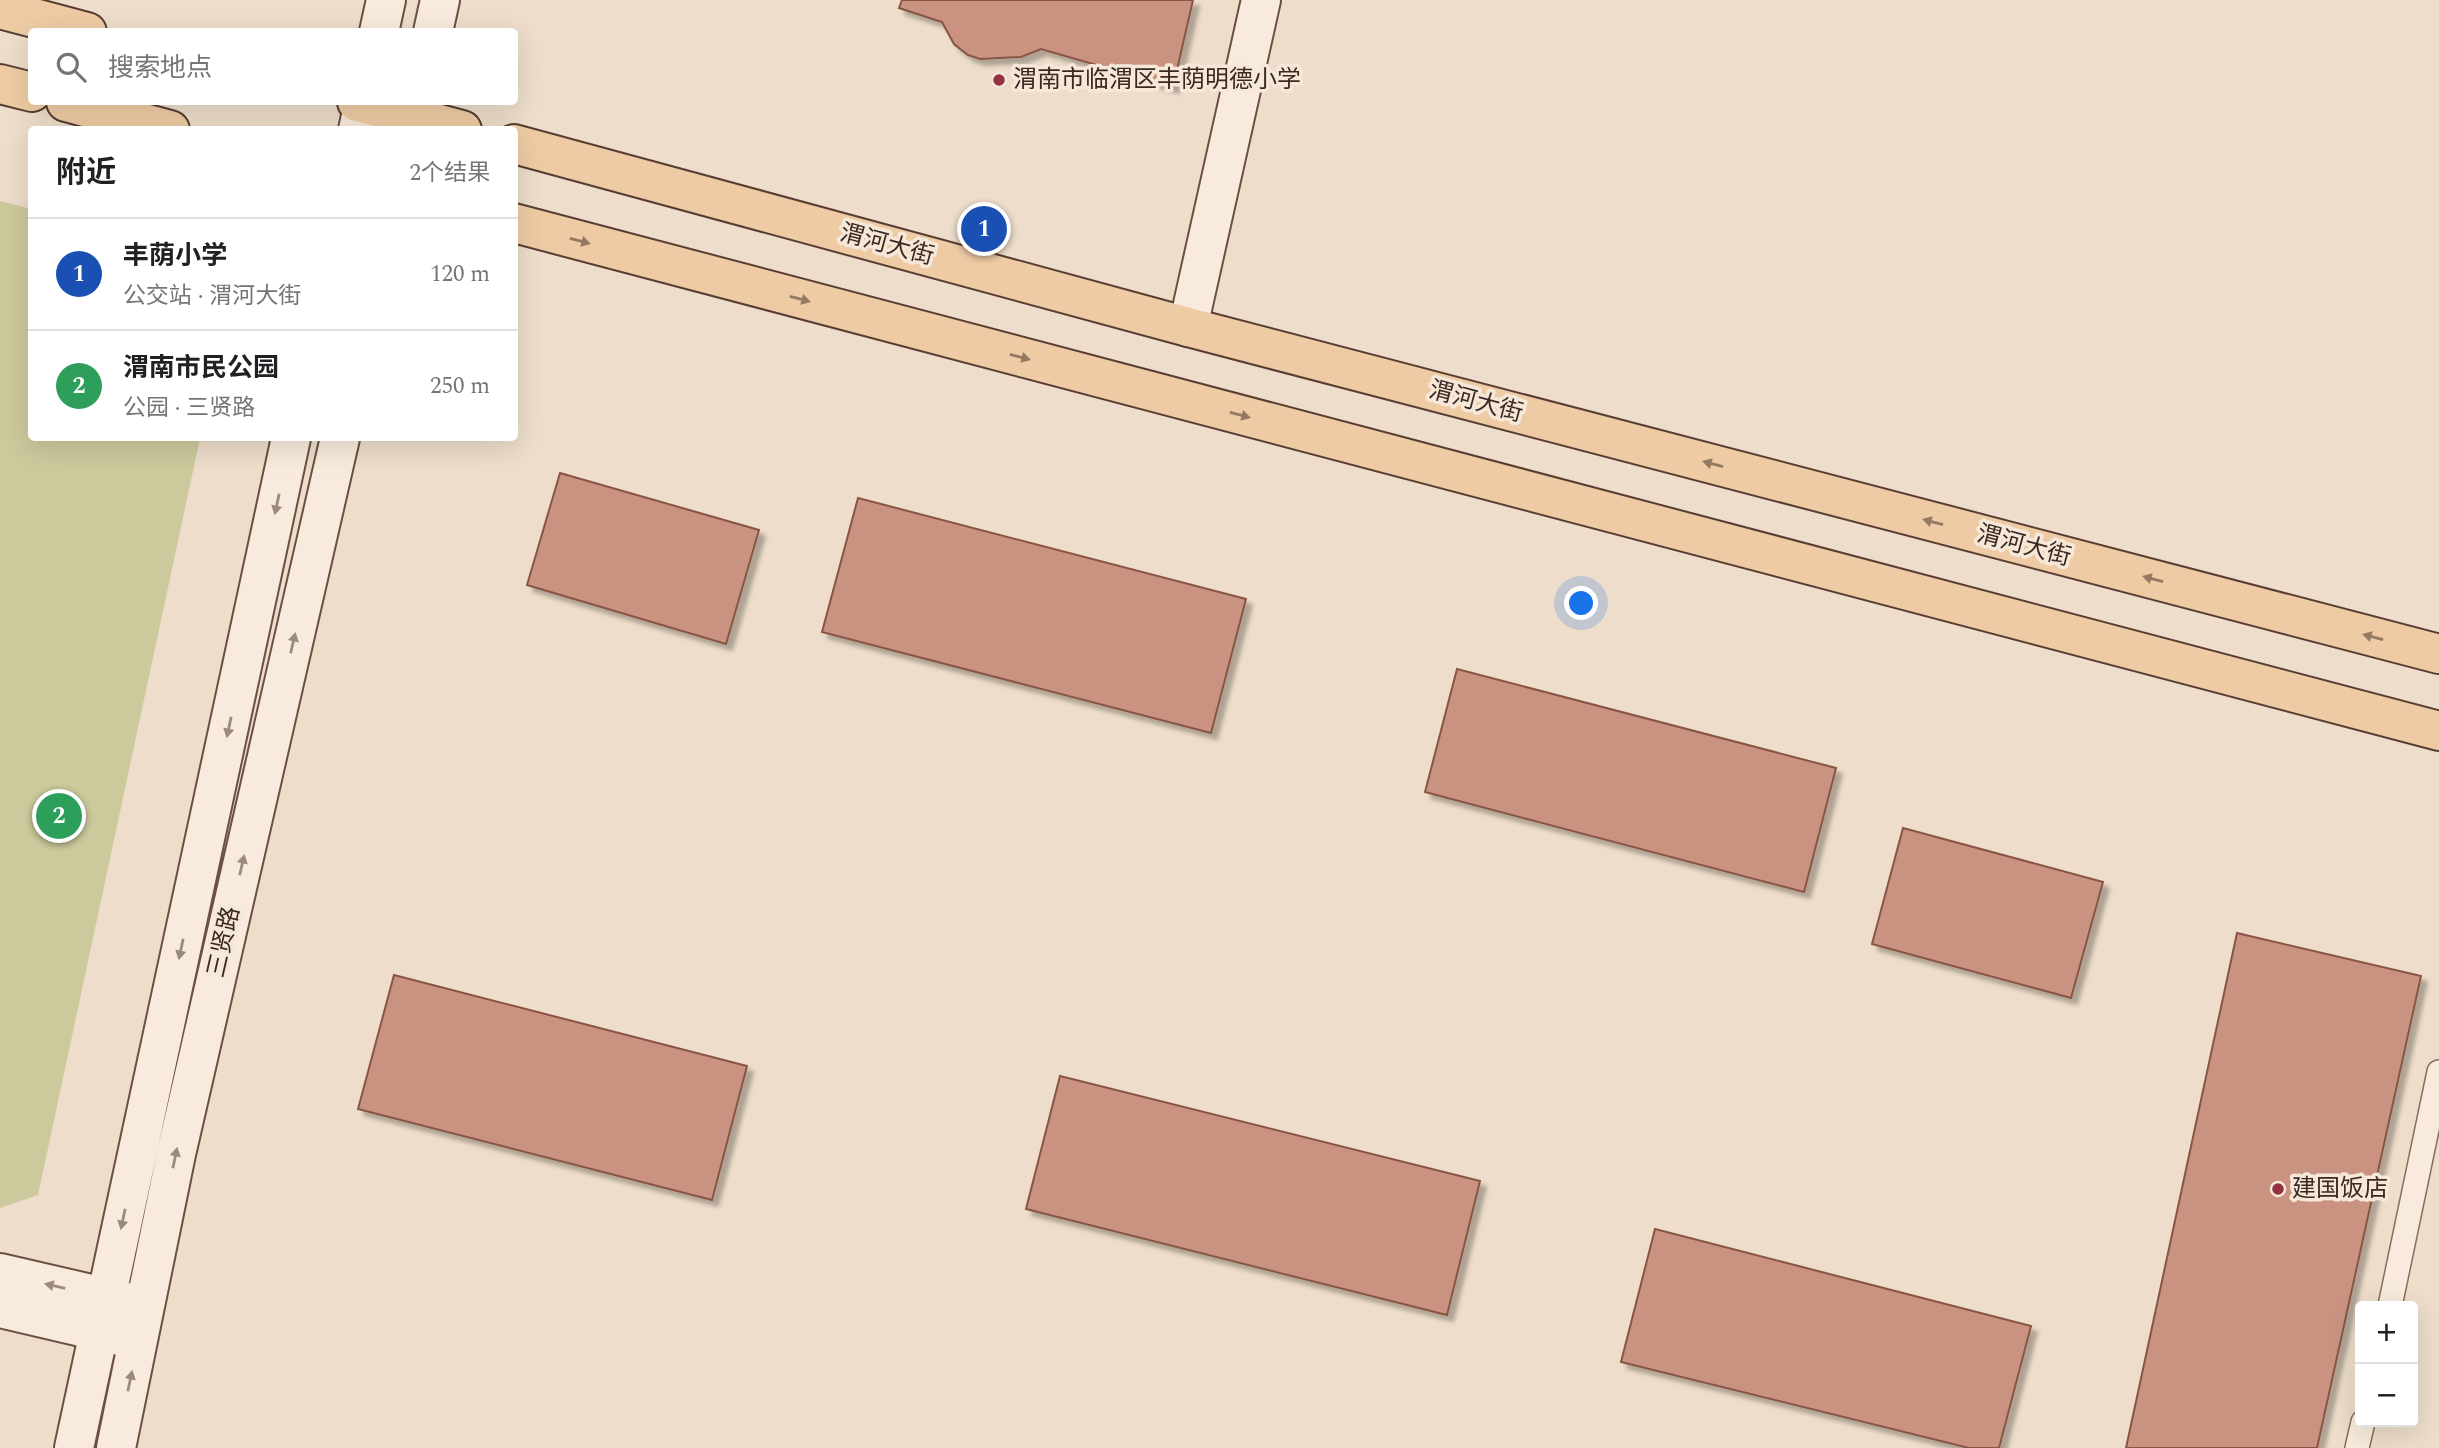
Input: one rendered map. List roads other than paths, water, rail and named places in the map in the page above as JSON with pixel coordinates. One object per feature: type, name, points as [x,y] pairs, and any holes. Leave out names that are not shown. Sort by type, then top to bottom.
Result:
[{"type":"main road","points":[[380,28],[386,0]]},
{"type":"main road","points":[[434,28],[440,0]]},
{"type":"main road","points":[[1188,327],[1261,0]]},
{"type":"main road","points":[[0,9],[72,28]]},
{"type":"main road","points":[[0,84],[28,91]]},
{"type":"main road","points":[[77,105],[155,126]]},
{"type":"main road","points":[[361,109],[415,116],[448,126]]},
{"type":"main road","name":"渭河大街","points":[[518,145],[1188,327],[2439,654]]},
{"type":"main road","points":[[518,224],[2439,731]]},
{"type":"main road","name":"三贤路","points":[[74,1448],[290,441]]},
{"type":"main road","name":"三贤路","points":[[116,1448],[176,1154],[339,441]]},
{"type":"main road","points":[[0,1273],[102,1314],[142,1323]]},
{"type":"main road","points":[[0,1308],[102,1314]]},
{"type":"lane","points":[[2391,1301],[2439,1072]]},
{"type":"lane","points":[[2357,1448],[2362,1427]]},
{"type":"place","name":"渭南市临渭区丰荫明德小学","points":[[999,80]]},
{"type":"place","name":"丰荫小学","points":[[984,229]]},
{"type":"place","name":"渭南市民公园","points":[[59,816]]},
{"type":"place","name":"建国饭店","points":[[2278,1189]]}]
